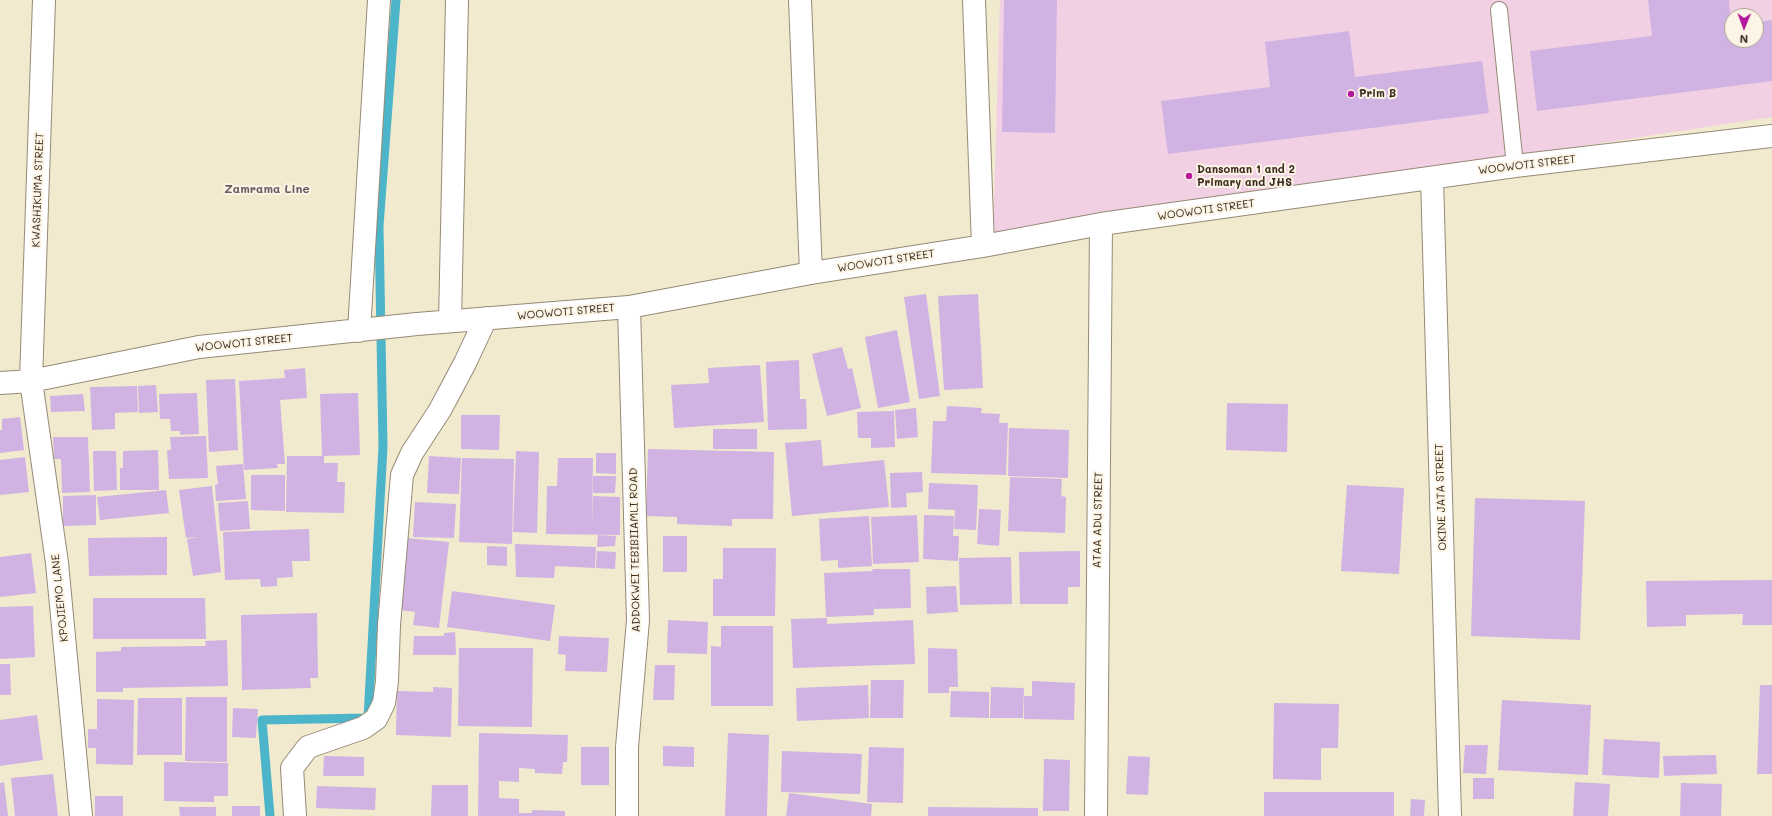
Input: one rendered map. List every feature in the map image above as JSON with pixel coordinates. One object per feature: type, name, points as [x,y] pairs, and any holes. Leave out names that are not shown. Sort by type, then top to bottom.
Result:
[{"type":"street","name":"KWASHIKUMA STREET","points":[[31,381],[44,0]]},
{"type":"street","points":[[368,330],[379,0]]},
{"type":"street","points":[[450,321],[457,0]]},
{"type":"street","points":[[800,0],[811,273]]},
{"type":"street","points":[[974,0],[983,246]]},
{"type":"street","name":"WOOWOTI STREET","points":[[0,383],[31,381],[199,347],[417,324],[629,307],[811,273],[983,246],[1101,224],[1515,166],[1772,136]]},
{"type":"street","name":"OKINE JATA STREET","points":[[1432,178],[1450,816]]},
{"type":"street","name":"ATAA ADU STREET","points":[[1096,816],[1101,224]]},
{"type":"street","name":"ADDOKWEI TEBIBIIAMLI ROAD","points":[[627,816],[627,748],[638,620],[629,307]]},
{"type":"street","points":[[295,816],[292,768],[308,746],[363,728],[376,719],[384,702],[388,625],[402,475],[412,453],[444,403],[486,318]]},
{"type":"street","name":"KPOJIEMO LANE","points":[[31,381],[57,563],[81,816]]},
{"type":"lane","points":[[1499,10],[1515,166]]},
{"type":"shaded area","name":"Dansoman 1 and 2 Primary and JHS","points":[[1000,0],[1772,0],[1772,117],[993,236]]},
{"type":"building","points":[[1004,0],[1057,0],[1055,133],[1002,132]]},
{"type":"building","points":[[1648,0],[1729,0],[1730,8],[1724,8],[1724,48],[1764,48],[1764,21],[1772,20],[1772,81],[1537,111],[1530,51],[1652,36]]},
{"type":"building","name":"Prim B","points":[[1349,31],[1355,77],[1482,61],[1489,113],[1168,154],[1161,101],[1270,87],[1265,42]]},
{"type":"building","points":[[926,294],[940,396],[919,399],[904,297]]},
{"type":"building","points":[[978,294],[983,388],[944,390],[938,296]]},
{"type":"building","points":[[897,330],[910,402],[878,408],[865,337]]},
{"type":"building","points":[[842,347],[848,369],[852,368],[861,408],[827,416],[812,354]]},
{"type":"building","points":[[799,360],[800,399],[806,399],[807,429],[768,430],[766,362]]},
{"type":"building","points":[[760,365],[764,422],[674,428],[671,385],[709,383],[708,368]]},
{"type":"building","points":[[305,368],[307,398],[280,400],[285,464],[277,464],[278,468],[244,470],[239,381],[285,378],[284,370]]},
{"type":"building","points":[[235,379],[238,450],[209,452],[206,380]]},
{"type":"building","points":[[156,385],[158,412],[139,413],[138,386]]},
{"type":"building","points":[[137,386],[138,412],[115,413],[115,429],[92,430],[90,387]]},
{"type":"building","points":[[197,393],[199,434],[180,435],[180,431],[171,431],[170,419],[160,419],[159,394]]},
{"type":"building","points":[[358,393],[360,455],[324,456],[324,463],[338,463],[337,482],[345,482],[344,513],[286,512],[287,456],[322,456],[320,394]]},
{"type":"building","points":[[83,394],[85,411],[51,412],[50,396]]},
{"type":"building","points":[[1227,403],[1288,404],[1287,452],[1226,450]]},
{"type":"building","points":[[947,406],[982,408],[981,413],[1000,414],[999,423],[1008,423],[1006,475],[931,473],[933,421],[946,421]]},
{"type":"building","points":[[916,408],[918,437],[897,439],[895,410]]},
{"type":"building","points":[[894,411],[895,447],[871,448],[871,438],[858,438],[857,412]]},
{"type":"building","points":[[461,415],[500,415],[499,450],[461,449]]},
{"type":"building","points":[[20,417],[24,450],[0,453],[0,430],[2,430],[2,419]]},
{"type":"building","points":[[1009,428],[1069,430],[1068,478],[1008,476]]},
{"type":"building","points":[[713,429],[757,429],[757,449],[713,449]]},
{"type":"building","points":[[206,436],[208,478],[169,479],[167,450],[171,450],[170,437]]},
{"type":"building","points":[[53,437],[88,437],[90,492],[62,493],[61,459],[54,459]]},
{"type":"building","points":[[821,440],[823,466],[884,460],[889,507],[792,516],[785,443]]},
{"type":"building","points":[[648,449],[774,452],[773,519],[732,519],[732,526],[677,524],[677,517],[646,516]]},
{"type":"building","points":[[158,450],[159,490],[120,490],[120,468],[123,468],[123,451]]},
{"type":"building","points":[[93,451],[116,451],[117,490],[94,491]]},
{"type":"building","points":[[516,451],[539,452],[537,533],[513,532]]},
{"type":"building","points":[[596,453],[616,453],[616,474],[596,473]]},
{"type":"building","points":[[429,456],[461,458],[459,494],[427,493]]},
{"type":"building","points":[[25,457],[29,492],[0,495],[0,460]]},
{"type":"building","points":[[462,458],[514,459],[512,544],[459,542]]},
{"type":"building","points":[[558,458],[593,458],[592,526],[593,496],[620,497],[620,535],[546,534],[547,486],[557,486]]},
{"type":"building","points":[[243,464],[246,499],[216,501],[215,485],[218,484],[216,466]]},
{"type":"building","points":[[922,472],[923,492],[906,493],[907,507],[891,508],[890,473]]},
{"type":"building","points":[[251,475],[285,475],[285,511],[251,510]]},
{"type":"building","points":[[593,476],[616,476],[615,493],[593,493]]},
{"type":"building","points":[[1010,477],[1062,479],[1061,496],[1066,497],[1065,533],[1008,531]]},
{"type":"building","points":[[929,483],[978,485],[976,530],[954,529],[955,510],[928,509]]},
{"type":"building","points":[[1347,485],[1404,488],[1399,574],[1341,571]]},
{"type":"building","points":[[212,486],[221,572],[193,576],[187,539],[199,537],[186,538],[179,490]]},
{"type":"building","points":[[166,490],[169,513],[100,520],[97,497]]},
{"type":"building","points":[[96,495],[96,525],[63,526],[63,496]]},
{"type":"building","points":[[1475,498],[1585,501],[1580,640],[1471,636]]},
{"type":"building","points":[[248,501],[250,529],[220,531],[218,503]]},
{"type":"building","points":[[415,502],[456,504],[454,538],[413,537]]},
{"type":"building","points":[[979,509],[1001,510],[999,546],[977,544]]},
{"type":"building","points":[[917,515],[919,562],[873,564],[871,517]]},
{"type":"building","points":[[924,515],[954,516],[953,536],[959,536],[958,561],[923,559]]},
{"type":"building","points":[[869,516],[872,566],[838,568],[838,560],[821,561],[819,519]]},
{"type":"building","points":[[309,529],[310,561],[292,561],[293,577],[277,578],[277,586],[261,587],[260,579],[225,580],[223,532]]},
{"type":"building","points":[[598,535],[616,536],[615,546],[597,547]]},
{"type":"building","points":[[663,536],[687,536],[687,572],[663,572]]},
{"type":"building","points":[[167,537],[167,575],[89,576],[88,538]]},
{"type":"building","points":[[407,538],[449,542],[439,628],[413,625],[415,612],[399,610]]},
{"type":"building","points":[[515,544],[596,547],[595,568],[555,566],[554,578],[516,577]]},
{"type":"building","points":[[487,546],[507,547],[507,566],[487,565]]},
{"type":"building","points":[[723,548],[776,548],[775,616],[713,616],[713,579],[723,579]]},
{"type":"building","points":[[597,551],[616,552],[615,569],[596,568]]},
{"type":"building","points":[[1080,551],[1080,587],[1068,587],[1068,604],[1020,604],[1019,552]]},
{"type":"building","points":[[31,553],[36,593],[0,597],[0,557]]},
{"type":"building","points":[[1011,557],[1012,604],[960,605],[959,558]]},
{"type":"building","points":[[872,569],[910,569],[911,608],[874,609],[873,595],[874,615],[826,617],[824,573],[873,571]]},
{"type":"building","points":[[1772,580],[1772,625],[1742,625],[1743,614],[1686,615],[1686,626],[1647,627],[1646,581]]},
{"type":"building","points":[[956,586],[958,612],[927,614],[926,587]]},
{"type":"building","points":[[452,591],[555,605],[550,641],[447,627]]},
{"type":"building","points":[[93,598],[205,598],[206,639],[93,639]]},
{"type":"building","points":[[33,606],[35,657],[0,659],[0,607]]},
{"type":"building","points":[[317,613],[318,678],[310,678],[311,688],[242,690],[241,615]]},
{"type":"building","points":[[827,618],[827,624],[913,620],[915,664],[793,668],[791,619]]},
{"type":"building","points":[[668,620],[708,622],[707,654],[667,653]]},
{"type":"building","points":[[721,626],[773,626],[773,706],[711,706],[711,646],[721,647]]},
{"type":"building","points":[[455,632],[456,655],[413,655],[414,636],[444,636],[444,633]]},
{"type":"building","points":[[559,636],[609,638],[607,672],[565,671],[566,655],[558,654]]},
{"type":"building","points":[[227,640],[228,686],[123,688],[123,692],[96,692],[96,652],[121,651],[121,647],[206,646],[205,641]]},
{"type":"building","points":[[459,648],[533,648],[532,727],[458,726]]},
{"type":"building","points":[[928,648],[957,649],[958,687],[949,687],[949,693],[928,693]]},
{"type":"building","points":[[0,664],[10,664],[11,695],[0,695]]},
{"type":"building","points":[[655,665],[675,665],[674,700],[653,700]]},
{"type":"building","points":[[871,680],[904,680],[903,718],[870,718]]},
{"type":"building","points":[[1032,681],[1075,683],[1074,720],[1024,719],[1024,696],[1032,696]]},
{"type":"building","points":[[868,685],[869,718],[797,721],[796,688]]},
{"type":"building","points":[[1760,685],[1772,685],[1772,774],[1757,774]]},
{"type":"building","points":[[433,687],[452,688],[451,737],[396,735],[397,691],[433,692]]},
{"type":"building","points":[[991,687],[1024,688],[1023,718],[990,718]]},
{"type":"building","points":[[951,691],[989,692],[989,718],[950,717]]},
{"type":"building","points":[[186,697],[227,697],[227,762],[185,761]]},
{"type":"building","points":[[138,698],[182,698],[182,755],[137,755]]},
{"type":"building","points":[[97,699],[134,700],[133,765],[96,764],[96,748],[88,748],[88,729],[97,729]]},
{"type":"building","points":[[1502,700],[1591,705],[1588,775],[1498,770]]},
{"type":"building","points":[[1274,703],[1339,704],[1338,748],[1321,748],[1321,780],[1273,779]]},
{"type":"building","points":[[233,708],[258,709],[256,738],[232,737]]},
{"type":"building","points":[[37,715],[43,760],[0,766],[0,720]]},
{"type":"building","points":[[479,733],[568,735],[567,762],[563,762],[562,774],[535,773],[535,769],[519,768],[519,782],[499,781],[499,798],[519,799],[519,813],[532,813],[532,810],[565,811],[565,816],[478,816]]},
{"type":"building","points":[[728,733],[769,735],[767,816],[725,816]]},
{"type":"building","points":[[1604,739],[1660,742],[1659,778],[1602,775]]},
{"type":"building","points":[[1465,745],[1488,745],[1486,774],[1463,773]]},
{"type":"building","points":[[663,746],[694,747],[694,767],[663,766]]},
{"type":"building","points":[[581,747],[609,747],[609,785],[581,785]]},
{"type":"building","points":[[869,747],[904,748],[903,803],[867,802]]},
{"type":"building","points":[[782,751],[862,754],[860,794],[781,792]]},
{"type":"building","points":[[1716,755],[1717,774],[1664,776],[1663,756]]},
{"type":"building","points":[[324,756],[364,757],[364,776],[323,776]]},
{"type":"building","points":[[1128,756],[1150,757],[1148,795],[1126,794]]},
{"type":"building","points":[[1044,759],[1070,760],[1069,811],[1043,811]]},
{"type":"building","points":[[164,762],[228,763],[228,796],[214,796],[214,802],[164,801]]},
{"type":"building","points":[[53,774],[58,816],[15,816],[11,778]]},
{"type":"building","points":[[1473,778],[1494,778],[1494,799],[1473,799]]},
{"type":"building","points":[[4,782],[8,816],[0,816],[0,783]]},
{"type":"building","points":[[1575,782],[1610,784],[1608,816],[1573,816]]},
{"type":"building","points":[[1681,783],[1722,784],[1721,816],[1680,816]]},
{"type":"building","points":[[432,785],[468,785],[468,816],[431,816]]},
{"type":"building","points":[[317,786],[376,788],[375,810],[316,808]]},
{"type":"building","points":[[1264,792],[1394,792],[1394,816],[1264,816]]},
{"type":"building","points":[[789,793],[872,804],[871,816],[786,816]]},
{"type":"building","points":[[95,796],[123,796],[123,816],[95,816]]},
{"type":"building","points":[[1411,799],[1425,800],[1424,816],[1410,816]]},
{"type":"building","points":[[232,806],[260,806],[260,816],[232,816]]},
{"type":"building","points":[[179,807],[216,807],[216,816],[180,816]]},
{"type":"building","points":[[928,807],[1038,808],[1038,816],[928,816]]},
{"type":"waterway","points":[[270,816],[262,720],[368,718],[383,447],[379,226],[396,0]]},
{"type":"place","name":"Prim B","points":[[1351,94]]},
{"type":"place","name":"Dansoman 1 and 2 Primary and JHS","points":[[1189,176]]},
{"type":"district","name":"Zamrama Line","points":[[267,189]]}]
